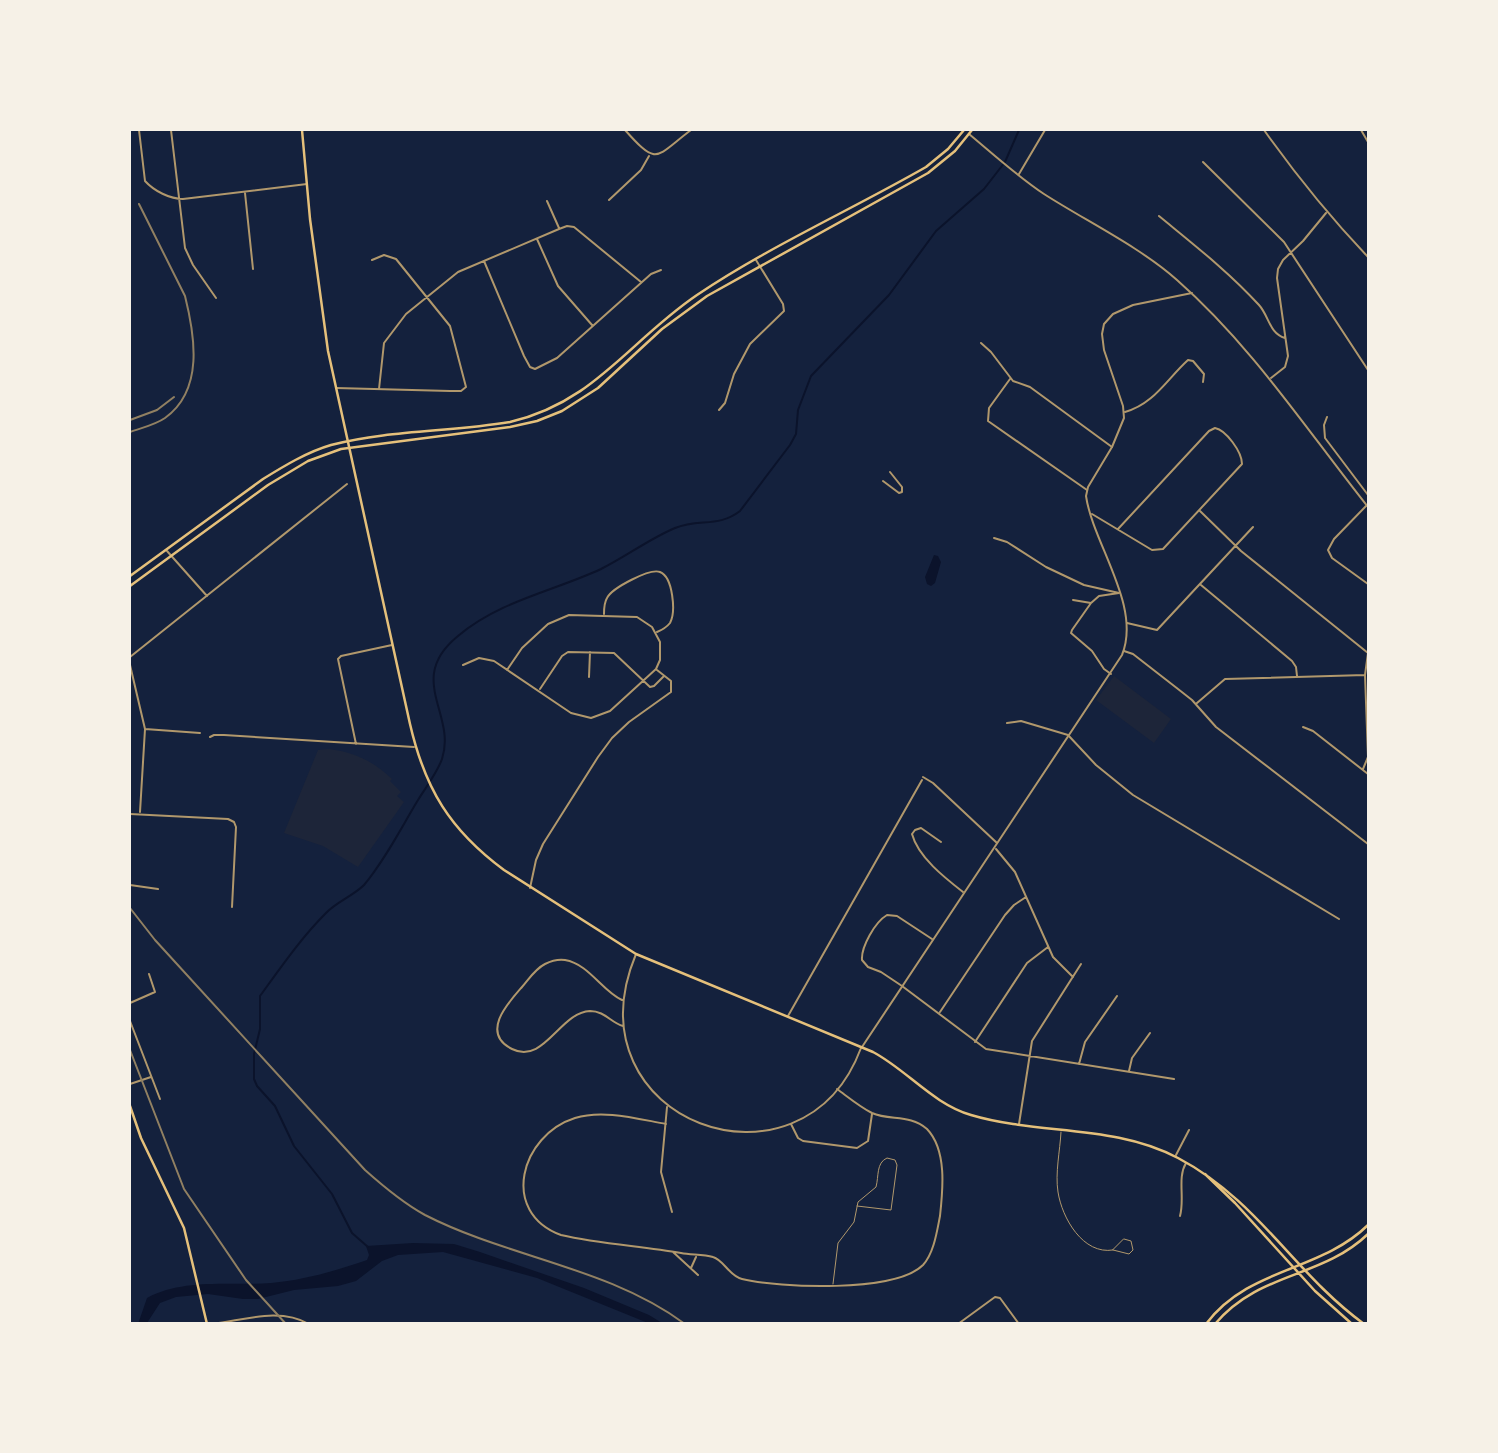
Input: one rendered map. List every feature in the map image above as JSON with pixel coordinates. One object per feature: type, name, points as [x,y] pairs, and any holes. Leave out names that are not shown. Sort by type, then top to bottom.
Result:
[{"type":"main road","points":[[302,130],[324,330],[416,747],[433,794],[469,842],[530,888],[636,954],[862,1047],[894,1064],[936,1098],[954,1108],[982,1118],[1130,1140],[1187,1162],[1220,1183],[1251,1211],[1300,1265],[1339,1304],[1364,1324]]},
{"type":"main road","points":[[130,576],[282,466],[320,449],[348,442],[510,422],[556,407],[595,382],[676,310],[709,287],[926,167],[948,149],[964,130],[969,134]]},
{"type":"main road","points":[[130,586],[283,475],[318,457],[350,447],[510,427],[555,414],[598,388],[643,345],[691,306],[928,173],[955,151],[972,130]]},
{"type":"main road","points":[[130,1106],[141,1138],[178,1212],[189,1244],[207,1324]]},
{"type":"main road","points":[[1202,1172],[1247,1215],[1315,1291],[1352,1324]]},
{"type":"main road","points":[[1206,1324],[1223,1305],[1243,1289],[1345,1245],[1368,1225]]},
{"type":"main road","points":[[1215,1324],[1246,1295],[1342,1255],[1368,1234]]},
{"type":"street","points":[[139,130],[145,181],[178,199],[308,184]]},
{"type":"street","points":[[170,130],[185,248],[193,265],[216,298]]},
{"type":"street","points":[[625,130],[650,155],[661,153],[691,130]]},
{"type":"street","points":[[1018,175],[1045,130]]},
{"type":"street","points":[[1264,130],[1319,200],[1326,213],[1368,257]]},
{"type":"street","points":[[1361,130],[1368,142]]},
{"type":"street","points":[[969,134],[1045,195],[1154,262],[1192,293],[1244,346],[1368,506],[1334,539],[1328,550],[1332,558],[1368,584]]},
{"type":"street","points":[[609,200],[641,170],[650,155]]},
{"type":"street","points":[[1203,162],[1277,235],[1368,370]]},
{"type":"street","points":[[245,191],[253,269]]},
{"type":"street","points":[[547,201],[559,229]]},
{"type":"street","points":[[1271,378],[1287,363],[1277,273],[1283,260],[1326,213]]},
{"type":"street","points":[[1159,216],[1215,262],[1261,307],[1278,335],[1286,338]]},
{"type":"street","points":[[379,389],[384,343],[399,321],[457,272],[536,238],[567,226],[574,227],[641,282]]},
{"type":"street","points":[[536,238],[558,286],[593,326]]},
{"type":"street","points":[[335,388],[450,391],[463,390],[466,383],[450,326],[428,296],[393,257],[384,255],[372,260]]},
{"type":"street","points":[[484,260],[524,356],[531,368],[537,369],[557,359],[641,282],[661,270]]},
{"type":"street","points":[[719,410],[725,403],[734,374],[750,344],[782,314],[784,307],[756,260]]},
{"type":"street","points":[[636,954],[628,975],[624,1000],[627,1044],[638,1070],[667,1107],[714,1130],[751,1132],[791,1123],[816,1108],[837,1088],[856,1063],[862,1047],[1124,651],[1126,623],[1119,593],[1086,499],[1087,491],[1119,432],[1124,412],[1103,342],[1102,329],[1106,321],[1118,311],[1133,305],[1192,293]]},
{"type":"street","points":[[981,343],[991,352],[1010,379],[1030,387],[1112,447]]},
{"type":"street","points":[[1124,412],[1152,398],[1188,360],[1192,360],[1204,374],[1203,382]]},
{"type":"street","points":[[1010,379],[989,408],[988,421],[1087,491]]},
{"type":"street","points":[[1327,417],[1324,425],[1325,438],[1368,495]]},
{"type":"street","points":[[1091,513],[1118,529],[1157,551],[1163,549],[1242,464],[1241,456],[1220,429],[1209,431],[1118,529]]},
{"type":"street","points":[[883,481],[899,493],[902,492],[902,487],[890,472]]},
{"type":"street","points":[[130,657],[347,484]]},
{"type":"street","points":[[1199,511],[1332,626],[1368,653],[1365,675],[1367,762],[1363,769]]},
{"type":"street","points":[[1126,623],[1157,630],[1253,527]]},
{"type":"street","points":[[993,538],[1007,542],[1046,567],[1084,585],[1119,593]]},
{"type":"street","points":[[167,550],[207,596]]},
{"type":"street","points":[[604,615],[605,601],[612,592],[649,572],[658,571],[666,575],[670,582],[672,616],[667,626],[656,632]]},
{"type":"street","points":[[1200,584],[1292,661],[1296,667],[1296,677]]},
{"type":"street","points":[[1111,674],[1072,630],[1099,596],[1119,593]]},
{"type":"street","points":[[1073,600],[1091,603]]},
{"type":"street","points":[[463,665],[474,659],[484,659],[507,670],[575,715],[591,718],[610,711],[656,669],[661,648],[656,632],[648,623],[637,617],[569,615],[554,620],[523,648],[507,670]]},
{"type":"street","points":[[356,744],[338,659],[341,656],[393,644]]},
{"type":"street","points":[[539,691],[565,654],[572,651],[611,652],[618,655],[650,687],[665,675]]},
{"type":"street","points":[[589,677],[590,651]]},
{"type":"street","points":[[1124,651],[1133,654],[1196,704],[1216,727],[1368,844]]},
{"type":"street","points":[[130,665],[145,729],[140,814]]},
{"type":"street","points":[[530,888],[536,860],[543,844],[598,757],[629,722],[671,692],[672,683],[656,669]]},
{"type":"street","points":[[1196,704],[1225,680],[1365,675]]},
{"type":"street","points":[[1007,723],[1021,721],[1063,732],[1096,765],[1133,795],[1339,919]]},
{"type":"street","points":[[1303,727],[1313,731],[1368,774]]},
{"type":"street","points":[[145,729],[200,733]]},
{"type":"street","points":[[210,737],[214,735],[416,747]]},
{"type":"street","points":[[788,1017],[923,779],[933,783],[998,844]]},
{"type":"street","points":[[130,814],[228,819],[234,822],[236,827],[232,907]]},
{"type":"street","points":[[941,842],[922,829],[916,828],[912,834],[916,844],[934,866],[964,893]]},
{"type":"street","points":[[995,848],[1015,872],[1058,964],[1073,978]]},
{"type":"street","points":[[130,885],[158,889]]},
{"type":"street","points":[[939,1013],[1005,915],[1027,897]]},
{"type":"street","points":[[933,939],[894,915],[886,915],[878,922],[863,951],[862,960],[868,967],[902,986],[975,1042],[991,1051],[1174,1079]]},
{"type":"street","points":[[975,1042],[1027,963],[1049,947]]},
{"type":"street","points":[[624,1000],[575,963],[554,961],[536,971],[502,1010],[497,1024],[503,1043],[521,1052],[540,1046],[582,1013],[604,1014],[624,1026]]},
{"type":"street","points":[[1019,1124],[1028,1057],[1035,1034],[1081,964]]},
{"type":"street","points":[[130,1003],[155,992],[149,974]]},
{"type":"street","points":[[1079,1064],[1085,1042],[1117,996]]},
{"type":"street","points":[[130,1021],[160,1099]]},
{"type":"street","points":[[1128,1072],[1132,1058],[1150,1033]]},
{"type":"street","points":[[130,1084],[150,1077]]},
{"type":"street","points":[[666,1124],[585,1115],[553,1129],[536,1146],[527,1165],[523,1187],[531,1212],[543,1226],[567,1237],[714,1257],[740,1279],[832,1286],[882,1281],[912,1272],[927,1259],[937,1232],[942,1180],[940,1155],[935,1141],[926,1129],[916,1122],[872,1113],[837,1088]]},
{"type":"street","points":[[667,1107],[662,1172],[672,1212]]},
{"type":"street","points":[[791,1123],[803,1142],[857,1148],[868,1141],[872,1113]]},
{"type":"street","points":[[1175,1156],[1189,1130]]},
{"type":"street","points":[[1180,1216],[1184,1200],[1181,1176],[1187,1162]]},
{"type":"street","points":[[1247,1215],[1251,1211]]},
{"type":"street","points":[[673,1251],[698,1275]]},
{"type":"street","points":[[691,1269],[696,1255]]},
{"type":"street","points":[[958,1324],[996,1297],[1000,1298],[1019,1324]]},
{"type":"street","points":[[213,1324],[279,1314],[293,1316],[309,1324]]},
{"type":"lane","points":[[1062,1130],[1058,1192],[1063,1211],[1073,1229],[1098,1249],[1126,1254],[1133,1250],[1133,1245],[1131,1241],[1124,1239],[1113,1250]]},
{"type":"lane","points":[[832,1286],[838,1243],[852,1225],[857,1206],[860,1200],[876,1187],[882,1160],[895,1160],[897,1165],[891,1210],[857,1206]]},
{"type":"shaded area","points":[[934,555],[938,556],[941,562],[935,583],[931,586],[927,584],[925,577]]},
{"type":"shaded area","points":[[1114,676],[1171,719],[1154,743],[1096,700]]},
{"type":"shaded area","points":[[318,750],[347,752],[378,767],[392,779],[390,781],[401,792],[397,796],[404,802],[358,867],[323,846],[284,833]]},
{"type":"shaded area","points":[[454,1244],[480,1252],[584,1288],[662,1323],[648,1323],[537,1278],[443,1252],[398,1255],[382,1261],[356,1281],[338,1286],[294,1290],[258,1299],[208,1294],[176,1297],[160,1303],[147,1323],[138,1324],[147,1298],[161,1292],[192,1285],[295,1280],[367,1260],[369,1255],[366,1246]]},
{"type":"waterway","points":[[368,1247],[352,1233],[332,1194],[294,1146],[275,1106],[257,1086],[254,1079],[254,1054],[260,1029],[260,996],[317,923],[330,909],[360,889],[372,875],[437,769],[445,743],[434,682],[435,667],[443,652],[474,624],[509,605],[601,569],[675,528],[724,519],[740,511],[796,434],[798,410],[811,376],[889,295],[936,231],[984,189],[1005,162],[1019,130]]},
{"type":"railway","points":[[130,432],[165,418],[177,406],[186,393],[193,362],[192,328],[185,296],[139,204]]},
{"type":"railway","points":[[130,420],[157,410],[174,397]]},
{"type":"railway","points":[[130,908],[155,940],[365,1170],[394,1194],[425,1215],[457,1230],[624,1289],[685,1324]]},
{"type":"railway","points":[[130,1050],[184,1189],[246,1280],[286,1324]]}]
